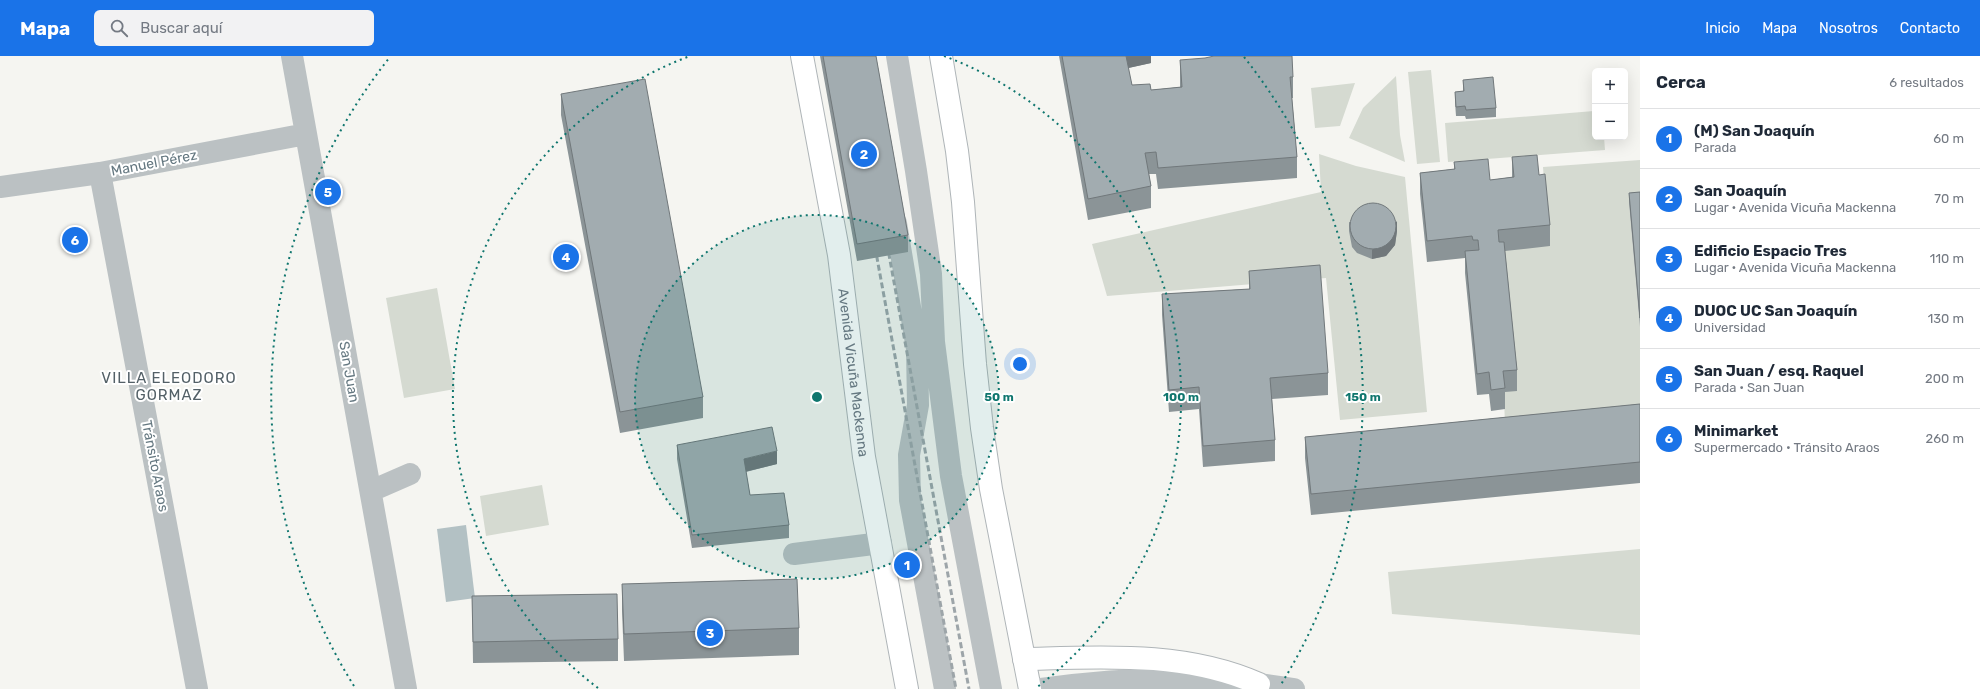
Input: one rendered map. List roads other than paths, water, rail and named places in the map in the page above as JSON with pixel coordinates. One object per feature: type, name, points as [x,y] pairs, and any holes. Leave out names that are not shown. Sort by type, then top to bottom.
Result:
[{"type":"main road","name":"Avenida Vicuña Mackenna","points":[[802,56],[839,255],[864,457],[907,689]]},
{"type":"main road","points":[[941,56],[960,173],[975,364],[982,428],[991,489],[1030,689]]},
{"type":"main road","points":[[1024,659],[1102,657],[1142,658],[1187,663],[1236,674],[1259,684]]},
{"type":"street","name":"San Juan","points":[[292,56],[406,689]]},
{"type":"street","points":[[896,56],[916,170],[931,274],[934,342],[951,476],[991,689]]},
{"type":"street","name":"Manuel Pérez","points":[[0,187],[100,173],[306,134]]},
{"type":"street","name":"Tránsito Araos","points":[[100,173],[197,689]]},
{"type":"street","points":[[893,204],[917,348],[918,405],[909,455],[910,500],[945,689]]},
{"type":"street","points":[[371,491],[410,474]]},
{"type":"street","points":[[794,554],[881,543]]},
{"type":"street","points":[[1041,689],[1102,683],[1184,680],[1216,680],[1294,689]]},
{"type":"railway","points":[[887,244],[969,689]]},
{"type":"railway","points":[[875,247],[956,689]]},
{"type":"place","name":"San Joaquín","points":[[864,154]]},
{"type":"place","name":"San Juan / esq. Raquel","points":[[328,192]]},
{"type":"place","name":"Minimarket","points":[[75,240]]},
{"type":"place","name":"DUOC UC San Joaquín","points":[[566,257]]},
{"type":"place","name":"(M) San Joaquín","points":[[907,565]]},
{"type":"place","name":"Edificio Espacio Tres","points":[[710,633]]},
{"type":"district","name":"VILLA ELEODORO GORMAZ","points":[[169,386]]}]
